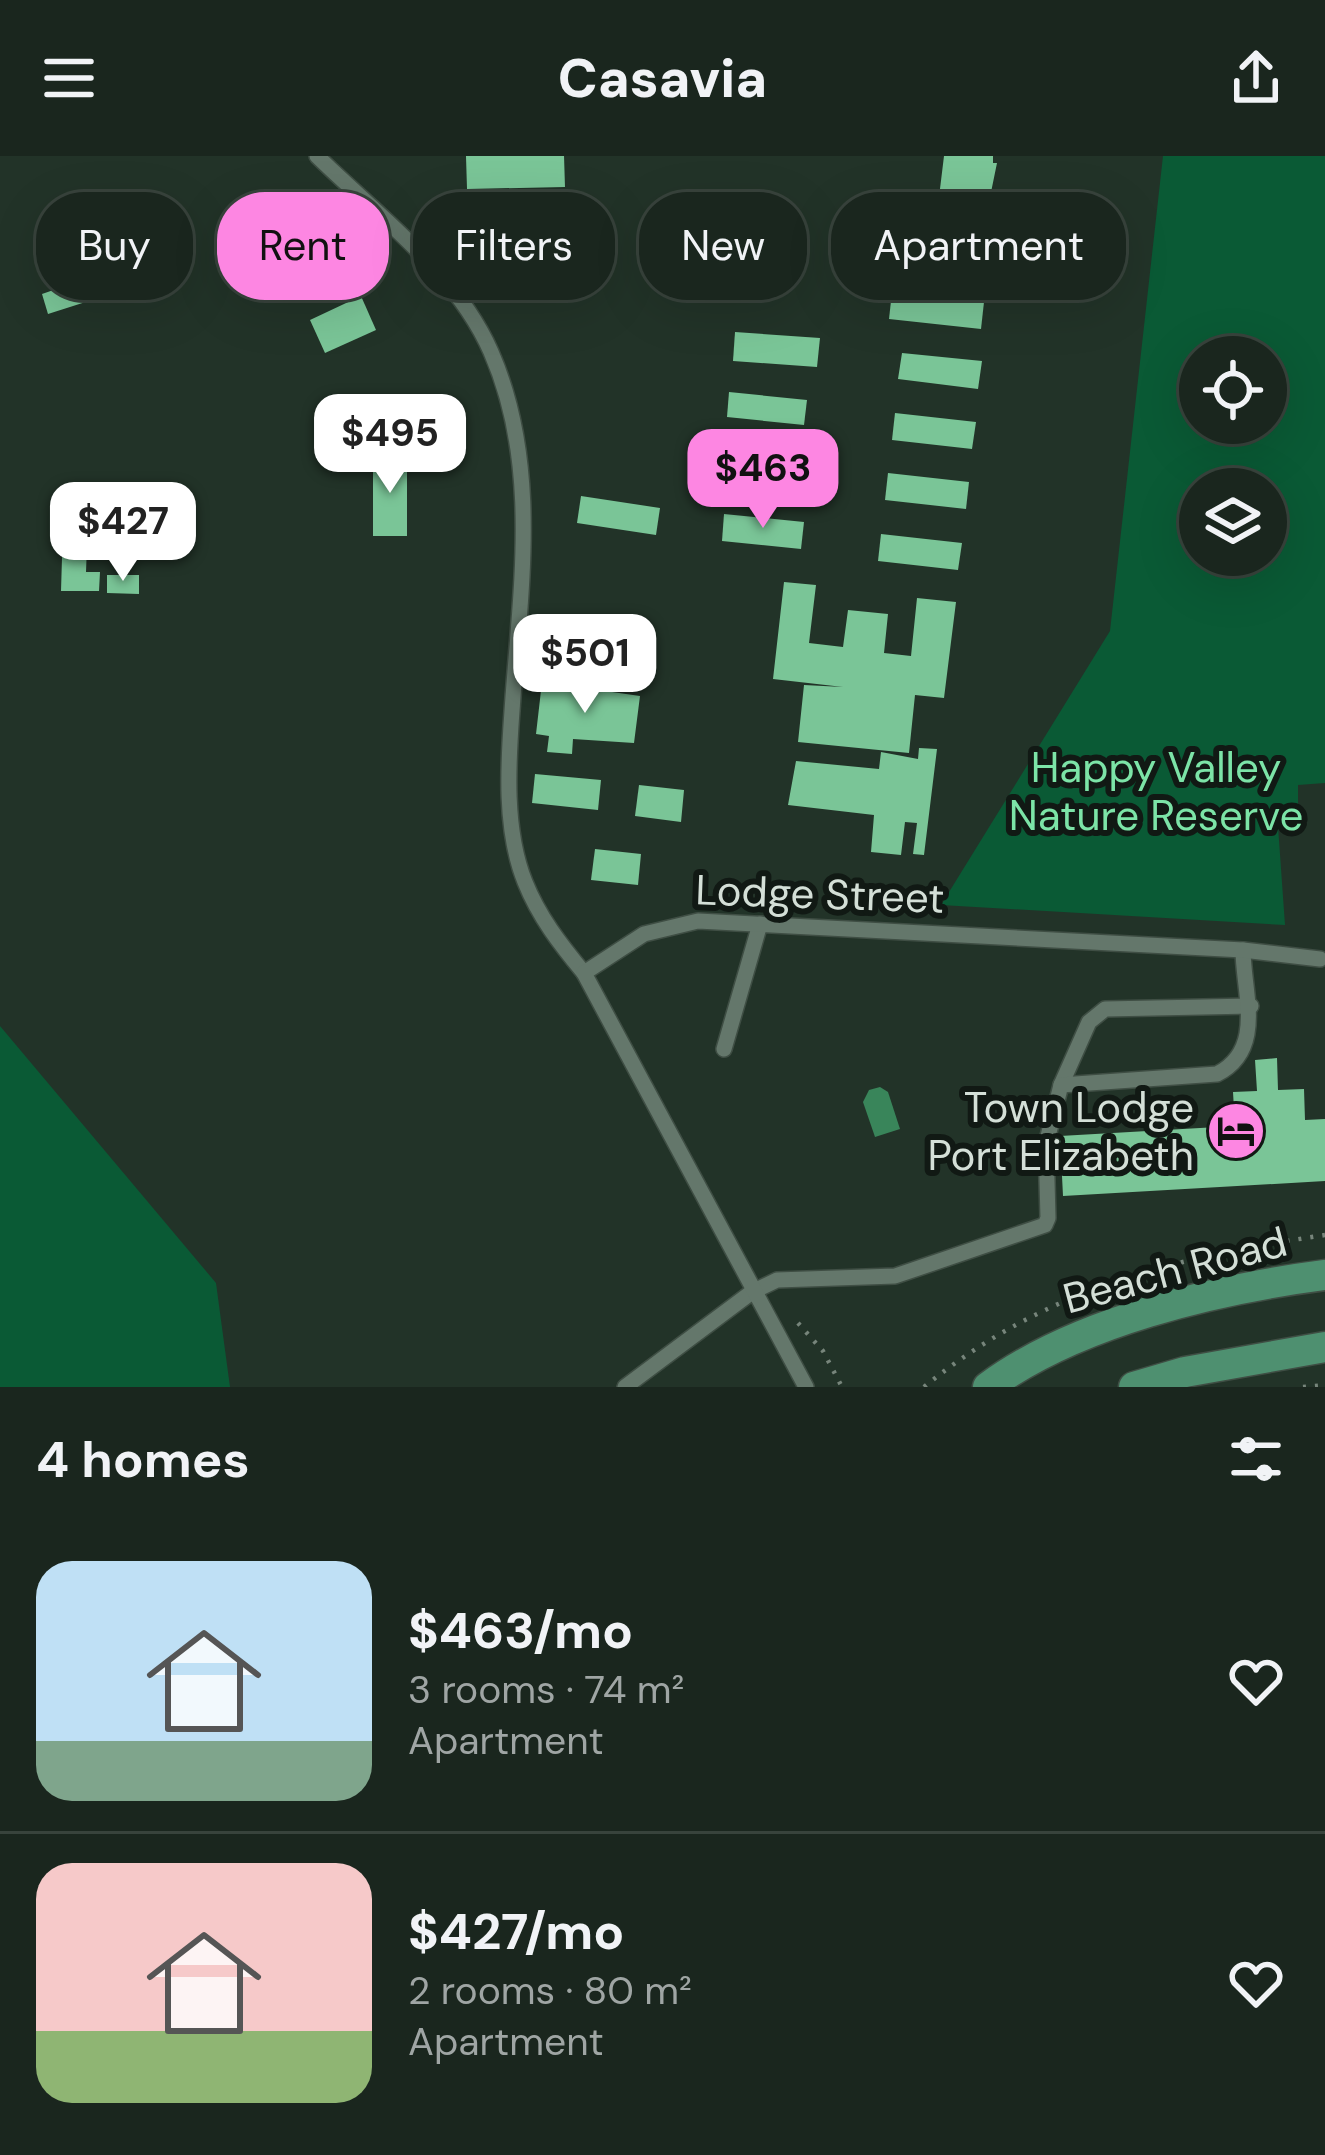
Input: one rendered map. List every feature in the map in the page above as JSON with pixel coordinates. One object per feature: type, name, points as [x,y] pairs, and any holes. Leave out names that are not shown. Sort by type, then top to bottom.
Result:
[{"type":"main road","name":"Beach Road","points":[[988,1387],[1059,1342],[1114,1323],[1325,1275]]},
{"type":"main road","points":[[1134,1387],[1185,1372],[1325,1346]]},
{"type":"lane","points":[[317,156],[427,261],[480,331],[506,394],[518,438],[524,494],[510,810],[523,878],[551,934],[584,973],[759,1289],[806,1387]]},
{"type":"lane","name":"Lodge Street","points":[[584,973],[644,934],[698,921],[1243,950],[1320,959]]},
{"type":"lane","points":[[724,1049],[760,924]]},
{"type":"lane","points":[[1061,1085],[1217,1074],[1234,1062],[1246,1039],[1251,1006],[1243,950]]},
{"type":"lane","points":[[626,1387],[759,1289],[802,1276],[869,1280],[895,1276],[1045,1225],[1046,1144],[1061,1085],[1089,1022],[1105,1010],[1251,1006]]},
{"type":"path","points":[[759,1289],[823,1351],[842,1387]]},
{"type":"path","points":[[1303,1387],[1325,1385]]},
{"type":"green space","name":"Happy Valley Nature Reserve","points":[[1163,156],[1325,156],[1325,783],[1298,785],[1298,810],[1277,812],[1285,925],[941,905],[1110,631]]},
{"type":"green space","points":[[0,1026],[216,1283],[230,1387],[0,1387]]},
{"type":"shaded area","points":[[880,1087],[888,1092],[900,1129],[875,1137],[863,1102],[869,1090]]},
{"type":"building","points":[[466,156],[564,156],[565,187],[467,189]]},
{"type":"building","points":[[944,156],[993,156],[997,163],[991,192],[940,192]]},
{"type":"building","points":[[44,300],[92,300],[48,314]]},
{"type":"building","points":[[352,300],[363,300],[376,330],[325,353],[310,320]]},
{"type":"building","points":[[891,300],[984,302],[981,329],[889,319]]},
{"type":"building","points":[[735,332],[820,338],[817,367],[733,361]]},
{"type":"building","points":[[902,353],[982,361],[978,389],[898,379]]},
{"type":"building","points":[[729,392],[807,400],[804,425],[727,417]]},
{"type":"building","points":[[895,413],[976,422],[972,449],[892,440]]},
{"type":"building","points":[[725,455],[806,461],[803,488],[723,482]]},
{"type":"building","points":[[407,456],[407,536],[373,536],[373,457]]},
{"type":"building","points":[[888,473],[969,482],[966,509],[885,500]]},
{"type":"building","points":[[581,496],[660,508],[656,535],[577,523]]},
{"type":"building","points":[[724,514],[804,522],[801,549],[722,541]]},
{"type":"building","points":[[111,519],[133,519],[132,542],[111,542]]},
{"type":"building","points":[[63,525],[76,525],[75,545],[87,545],[86,572],[100,572],[99,591],[61,591]]},
{"type":"building","points":[[881,534],[962,543],[958,570],[878,561]]},
{"type":"building","points":[[107,575],[139,575],[139,594],[107,593]]},
{"type":"building","points":[[784,582],[816,585],[809,643],[843,647],[848,610],[888,614],[884,653],[911,656],[917,598],[956,602],[944,698],[915,695],[909,753],[798,742],[804,685],[843,687],[773,679]]},
{"type":"building","points":[[542,682],[640,696],[634,743],[573,739],[572,754],[547,752],[549,736],[536,734]]},
{"type":"building","points":[[919,748],[937,749],[924,855],[913,854],[917,823],[905,822],[901,855],[871,852],[874,815],[788,805],[796,761],[879,769],[881,752],[918,759]]},
{"type":"building","points":[[535,774],[601,780],[598,810],[532,803]]},
{"type":"building","points":[[639,785],[684,790],[681,822],[635,816]]},
{"type":"building","points":[[595,849],[641,854],[638,885],[591,880]]},
{"type":"building","name":"Town Lodge Port Elizabeth","points":[[1277,1058],[1278,1090],[1304,1089],[1305,1120],[1325,1119],[1325,1181],[1063,1196],[1060,1136],[1235,1126],[1233,1092],[1257,1091],[1255,1060]]},
{"type":"place","name":"Town Lodge Port Elizabeth","points":[[1236,1131]]}]
